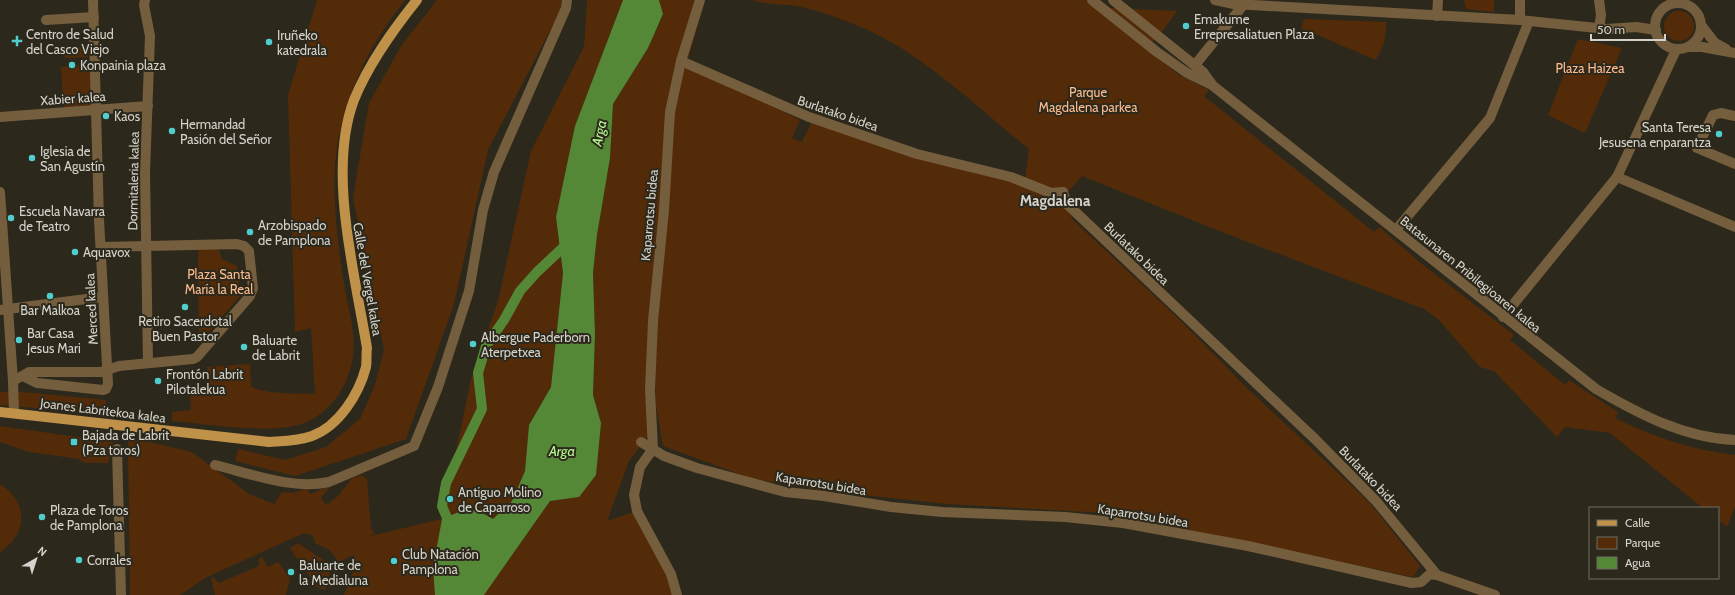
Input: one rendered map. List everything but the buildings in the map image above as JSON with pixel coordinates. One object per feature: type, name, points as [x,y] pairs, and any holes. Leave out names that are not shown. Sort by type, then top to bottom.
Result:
[{"type":"main road","name":"Calle del Vergel kalea","points":[[188,433],[269,442],[290,441],[313,436],[334,422],[349,404],[366,366],[367,348],[344,216],[343,164],[346,133],[354,101],[366,73],[386,42],[418,0]]},
{"type":"main road","name":"Joanes Labritekoa kalea","points":[[0,412],[14,412],[188,433]]},
{"type":"street","name":"Merced kalea","points":[[93,0],[102,298],[107,370]]},
{"type":"street","name":"Dormitaleria kalea","points":[[145,0],[144,5],[150,36],[145,172],[148,363]]},
{"type":"street","points":[[215,465],[287,483],[316,484],[329,482],[414,446],[438,387],[469,291],[483,210],[494,172],[564,14],[567,0]]},
{"type":"street","name":"Kaparrotsu bidea","points":[[700,0],[681,61],[670,112],[664,210],[653,321],[650,390],[653,449],[664,456],[697,468],[785,492],[824,496],[891,508],[942,512],[1065,517],[1123,523],[1248,546],[1412,583],[1421,582],[1430,574],[1437,575]]},
{"type":"street","name":"Batasunaren Pribilegioaren kalea","points":[[1092,0],[1163,57],[1187,74],[1212,84]]},
{"type":"street","name":"Batasunaren Pribilegioaren kalea","points":[[1113,0],[1195,65],[1203,72],[1212,84],[1503,317],[1596,389],[1632,410],[1679,429],[1706,437],[1734,437]]},
{"type":"street","points":[[1215,0],[1223,3],[1244,2],[1325,5],[1437,16],[1525,20],[1599,28],[1636,27],[1656,30]]},
{"type":"street","points":[[1437,16],[1438,0]]},
{"type":"street","points":[[1396,230],[1490,118],[1525,20],[1520,0]]},
{"type":"street","points":[[1599,0],[1599,28]]},
{"type":"street","points":[[1195,65],[1244,2]]},
{"type":"street","points":[[1636,27],[1658,16],[1668,3],[1683,2],[1694,10],[1699,16],[1701,25],[1716,43],[1734,53]]},
{"type":"street","points":[[1658,16],[1656,30],[1659,38],[1676,50],[1689,47],[1734,53]]},
{"type":"street","points":[[46,20],[94,17]]},
{"type":"street","points":[[1689,47],[1695,42],[1701,25]]},
{"type":"street","points":[[1503,317],[1617,177],[1676,50]]},
{"type":"street","name":"Burlatako bidea","points":[[681,61],[809,117],[917,154],[1011,177],[1051,193],[1063,192],[1067,204],[1316,440],[1376,501],[1437,575]]},
{"type":"street","name":"Xabier kalea","points":[[0,117],[148,106]]},
{"type":"street","points":[[1735,116],[1721,113],[1713,115],[1698,148],[1735,164]]},
{"type":"street","points":[[1617,177],[1735,227]]},
{"type":"street","points":[[0,192],[4,310],[13,381],[14,412]]},
{"type":"street","points":[[13,381],[29,372],[94,372],[119,366],[193,359],[197,357],[250,296],[253,288],[249,251],[244,246],[237,244],[101,247]]},
{"type":"street","points":[[4,310],[102,298]]},
{"type":"street","name":"Joanes Labritekoa kalea","points":[[23,376],[37,383],[103,390],[106,389],[108,384],[107,370]]},
{"type":"street","points":[[640,442],[653,449],[640,467],[634,495],[638,511],[671,574],[677,595]]},
{"type":"street","points":[[117,448],[121,595]]},
{"type":"street","points":[[1437,575],[1496,595]]},
{"type":"green space","points":[[317,0],[405,0],[384,28],[368,56],[354,86],[337,143],[335,163],[335,198],[337,232],[341,267],[351,320],[354,346],[348,376],[339,394],[325,410],[307,422],[294,426],[260,429],[172,421],[172,412],[191,410],[190,393],[204,393],[209,389],[207,367],[250,364],[251,386],[257,389],[272,392],[315,394],[311,328],[295,332],[288,95]]},
{"type":"green space","points":[[437,0],[562,0],[559,13],[488,150],[454,304],[406,439],[295,476],[235,461],[238,449],[285,460],[326,447],[360,419],[375,385],[384,350],[353,198],[369,103],[401,46]]},
{"type":"green space","points":[[587,0],[623,0],[575,126],[556,217],[563,273],[551,387],[529,425],[525,471],[512,501],[493,519],[484,513],[435,595],[344,595],[354,569],[354,555],[338,562],[331,551],[315,543],[313,536],[304,533],[207,577],[180,595],[130,595],[128,440],[154,443],[192,452],[249,494],[274,504],[282,492],[294,493],[306,488],[310,494],[330,486],[321,498],[326,505],[338,496],[352,478],[361,475],[367,479],[371,529],[375,534],[362,538],[442,519],[471,379],[498,301],[531,151],[584,47]]},
{"type":"green space","name":"Parque Magdalena parkea","points":[[659,0],[705,0],[687,63],[800,120],[792,138],[802,142],[811,123],[1025,181],[1029,149],[948,82],[905,51],[861,27],[829,15],[797,6],[769,4],[752,0],[1085,0],[1179,75],[1209,90],[1204,96],[1374,232],[1379,227],[1422,264],[1514,335],[1510,340],[1565,385],[1569,380],[1618,412],[1615,418],[1658,437],[1703,450],[1735,455],[1735,507],[1727,527],[1719,521],[1719,507],[1702,507],[1610,433],[1565,427],[1557,437],[1494,371],[1480,367],[1438,319],[1424,309],[1227,234],[1082,176],[1069,192],[1066,199],[1072,219],[1179,319],[1248,389],[1369,502],[1420,566],[1413,577],[1106,513],[947,504],[818,490],[753,479],[663,446],[656,404],[655,361],[649,435],[629,461],[607,521],[637,511],[677,595],[484,595],[550,501],[579,497],[601,423],[593,395],[595,335],[593,273],[597,235],[610,158],[613,104],[648,48],[663,15]]},
{"type":"green space","points":[[1464,0],[1494,0],[1494,12],[1466,9]]},
{"type":"green space","points":[[1108,8],[1118,8],[1156,38],[1152,43]]},
{"type":"green space","points":[[1130,9],[1177,11],[1161,33]]},
{"type":"green space","points":[[1679,11],[1690,15],[1694,26],[1690,37],[1679,41],[1668,37],[1664,26],[1668,15]]},
{"type":"green space","points":[[1304,19],[1387,22],[1384,43],[1376,60],[1301,28]]},
{"type":"green space","name":"Plaza Haizea","points":[[1578,39],[1622,48],[1585,133],[1548,115]]},
{"type":"green space","points":[[87,47],[88,57],[65,58],[64,48]]},
{"type":"green space","points":[[95,64],[96,108],[64,110],[61,67]]},
{"type":"green space","name":"Plaza Santa María la Real","points":[[198,248],[218,248],[222,259],[237,266],[240,296],[199,343]]},
{"type":"green space","points":[[0,392],[23,392],[106,400],[106,414],[0,405]]},
{"type":"green space","points":[[0,426],[113,442],[108,463],[85,463],[79,459],[29,452],[0,442]]},
{"type":"green space","points":[[0,484],[16,500],[20,509],[21,518],[20,527],[16,536],[0,552]]},
{"type":"green space","points":[[298,543],[325,561],[330,572],[325,590],[317,587],[290,548]]},
{"type":"green space","points":[[262,557],[268,567],[278,562],[290,578],[286,595],[215,595],[211,578],[213,577],[219,583],[259,566],[259,558]]},
{"type":"water","name":"Arga","points":[[623,0],[659,0],[663,14],[648,48],[613,104],[610,158],[597,235],[593,273],[595,334],[593,395],[601,423],[596,475],[579,497],[550,501],[484,595],[435,595],[433,568],[442,519],[462,511],[473,510],[493,519],[512,501],[525,471],[529,425],[551,387],[563,273],[556,217],[575,126]]},
{"type":"waterway","points":[[452,530],[442,506],[446,483],[482,409],[478,373],[486,346],[504,320],[520,291],[537,272],[570,241]]},
{"type":"place","name":"Emakume Errepresaliatuen Plaza","points":[[1186,26]]},
{"type":"place","name":"Centro de Salud del Casco Viejo","points":[[17,41]]},
{"type":"place","name":"Iruñeko katedrala","points":[[269,42]]},
{"type":"place","name":"Konpainia plaza","points":[[72,65]]},
{"type":"place","name":"Kaos","points":[[106,116]]},
{"type":"place","name":"Hermandad Pasión del Señor","points":[[172,131]]},
{"type":"place","name":"Santa Teresa Jesusena enparantza","points":[[1719,134]]},
{"type":"place","name":"Iglesia de San Agustín","points":[[32,158]]},
{"type":"place","name":"Escuela Navarra de Teatro","points":[[11,218]]},
{"type":"place","name":"Arzobispado de Pamplona","points":[[250,232]]},
{"type":"place","name":"Aquavox","points":[[75,252]]},
{"type":"place","name":"Bar Malkoa","points":[[50,296]]},
{"type":"place","name":"Retiro Sacerdotal Buen Pastor","points":[[185,307]]},
{"type":"place","name":"Bar Casa Jesus Mari","points":[[19,340]]},
{"type":"place","name":"Albergue Paderborn Aterpetxea","points":[[473,344]]},
{"type":"place","name":"Baluarte de Labrit","points":[[244,347]]},
{"type":"place","name":"Frontón Labrit Pilotalekua","points":[[158,381]]},
{"type":"place","name":"Bajada de Labrit (Pza toros)","points":[[74,442]]},
{"type":"place","name":"Antiguo Molino de Caparroso","points":[[450,499]]},
{"type":"place","name":"Plaza de Toros de Pamplona","points":[[42,517]]},
{"type":"place","name":"Corrales","points":[[79,560]]},
{"type":"place","name":"Club Natación Pamplona","points":[[394,561]]},
{"type":"place","name":"Baluarte de la Medialuna","points":[[291,572]]},
{"type":"district","name":"Magdalena","points":[[1055,201]]}]
